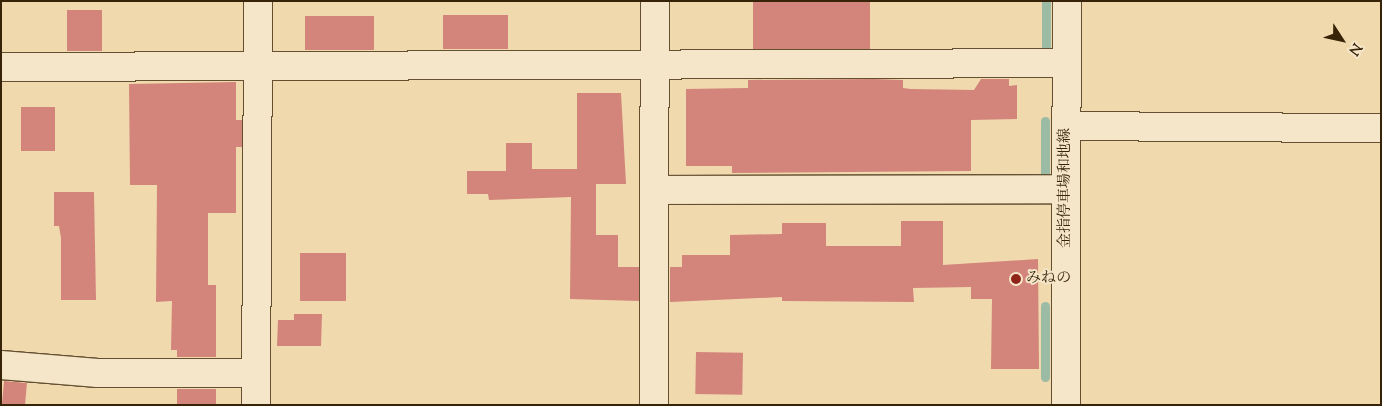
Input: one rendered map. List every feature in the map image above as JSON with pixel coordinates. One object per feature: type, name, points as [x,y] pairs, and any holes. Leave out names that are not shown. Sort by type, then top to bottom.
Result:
[{"type":"street","points":[[256,405],[258,1]]},
{"type":"street","points":[[654,405],[655,1]]},
{"type":"street","name":"金指停車場和地線","points":[[1066,405],[1067,1]]},
{"type":"street","points":[[1,67],[1067,64]]},
{"type":"street","points":[[1066,126],[1381,128]]},
{"type":"street","points":[[654,190],[1066,189]]},
{"type":"street","points":[[1,365],[98,373],[256,373]]},
{"type":"building","points":[[753,1],[870,1],[870,49],[753,49]]},
{"type":"building","points":[[67,10],[102,10],[102,51],[67,51]]},
{"type":"building","points":[[443,15],[508,15],[508,49],[443,49]]},
{"type":"building","points":[[305,16],[374,16],[374,50],[305,50]]},
{"type":"building","points":[[874,79],[903,80],[903,88],[911,89],[974,90],[981,79],[1009,79],[1009,86],[1017,85],[1017,119],[971,120],[971,171],[732,173],[732,166],[686,166],[686,89],[748,88],[748,80]]},
{"type":"building","points":[[236,82],[236,120],[242,120],[242,147],[236,147],[236,213],[208,213],[208,285],[216,285],[216,357],[177,357],[177,350],[171,350],[172,301],[156,302],[157,185],[130,185],[129,84]]},
{"type":"building","points":[[577,93],[621,93],[626,184],[596,184],[596,235],[618,235],[618,267],[639,267],[639,301],[570,299],[571,197],[489,200],[488,194],[467,194],[467,171],[506,171],[506,143],[532,143],[532,169],[577,169]]},
{"type":"building","points":[[21,107],[55,107],[55,151],[21,151]]},
{"type":"building","points":[[54,192],[94,192],[96,300],[61,300],[61,238],[59,226],[54,226]]},
{"type":"building","points":[[901,221],[943,221],[943,265],[1038,259],[1039,369],[991,369],[992,299],[971,299],[971,287],[913,288],[914,302],[782,301],[782,297],[670,302],[670,267],[682,267],[682,255],[730,255],[730,235],[782,234],[782,223],[826,223],[826,246],[901,246]]},
{"type":"building","points":[[300,253],[346,253],[346,301],[300,301]]},
{"type":"building","points":[[294,314],[322,314],[321,346],[277,346],[278,320],[294,320]]},
{"type":"building","points":[[696,352],[743,353],[742,395],[695,394]]},
{"type":"building","points":[[4,381],[27,383],[25,405],[2,405]]},
{"type":"building","points":[[177,389],[216,389],[216,405],[177,405]]},
{"type":"waterway","points":[[1046,1],[1046,51]]},
{"type":"waterway","points":[[1045,121],[1045,180]]},
{"type":"waterway","points":[[1045,306],[1045,377]]},
{"type":"place","name":"みねの","points":[[1016,279]]}]
